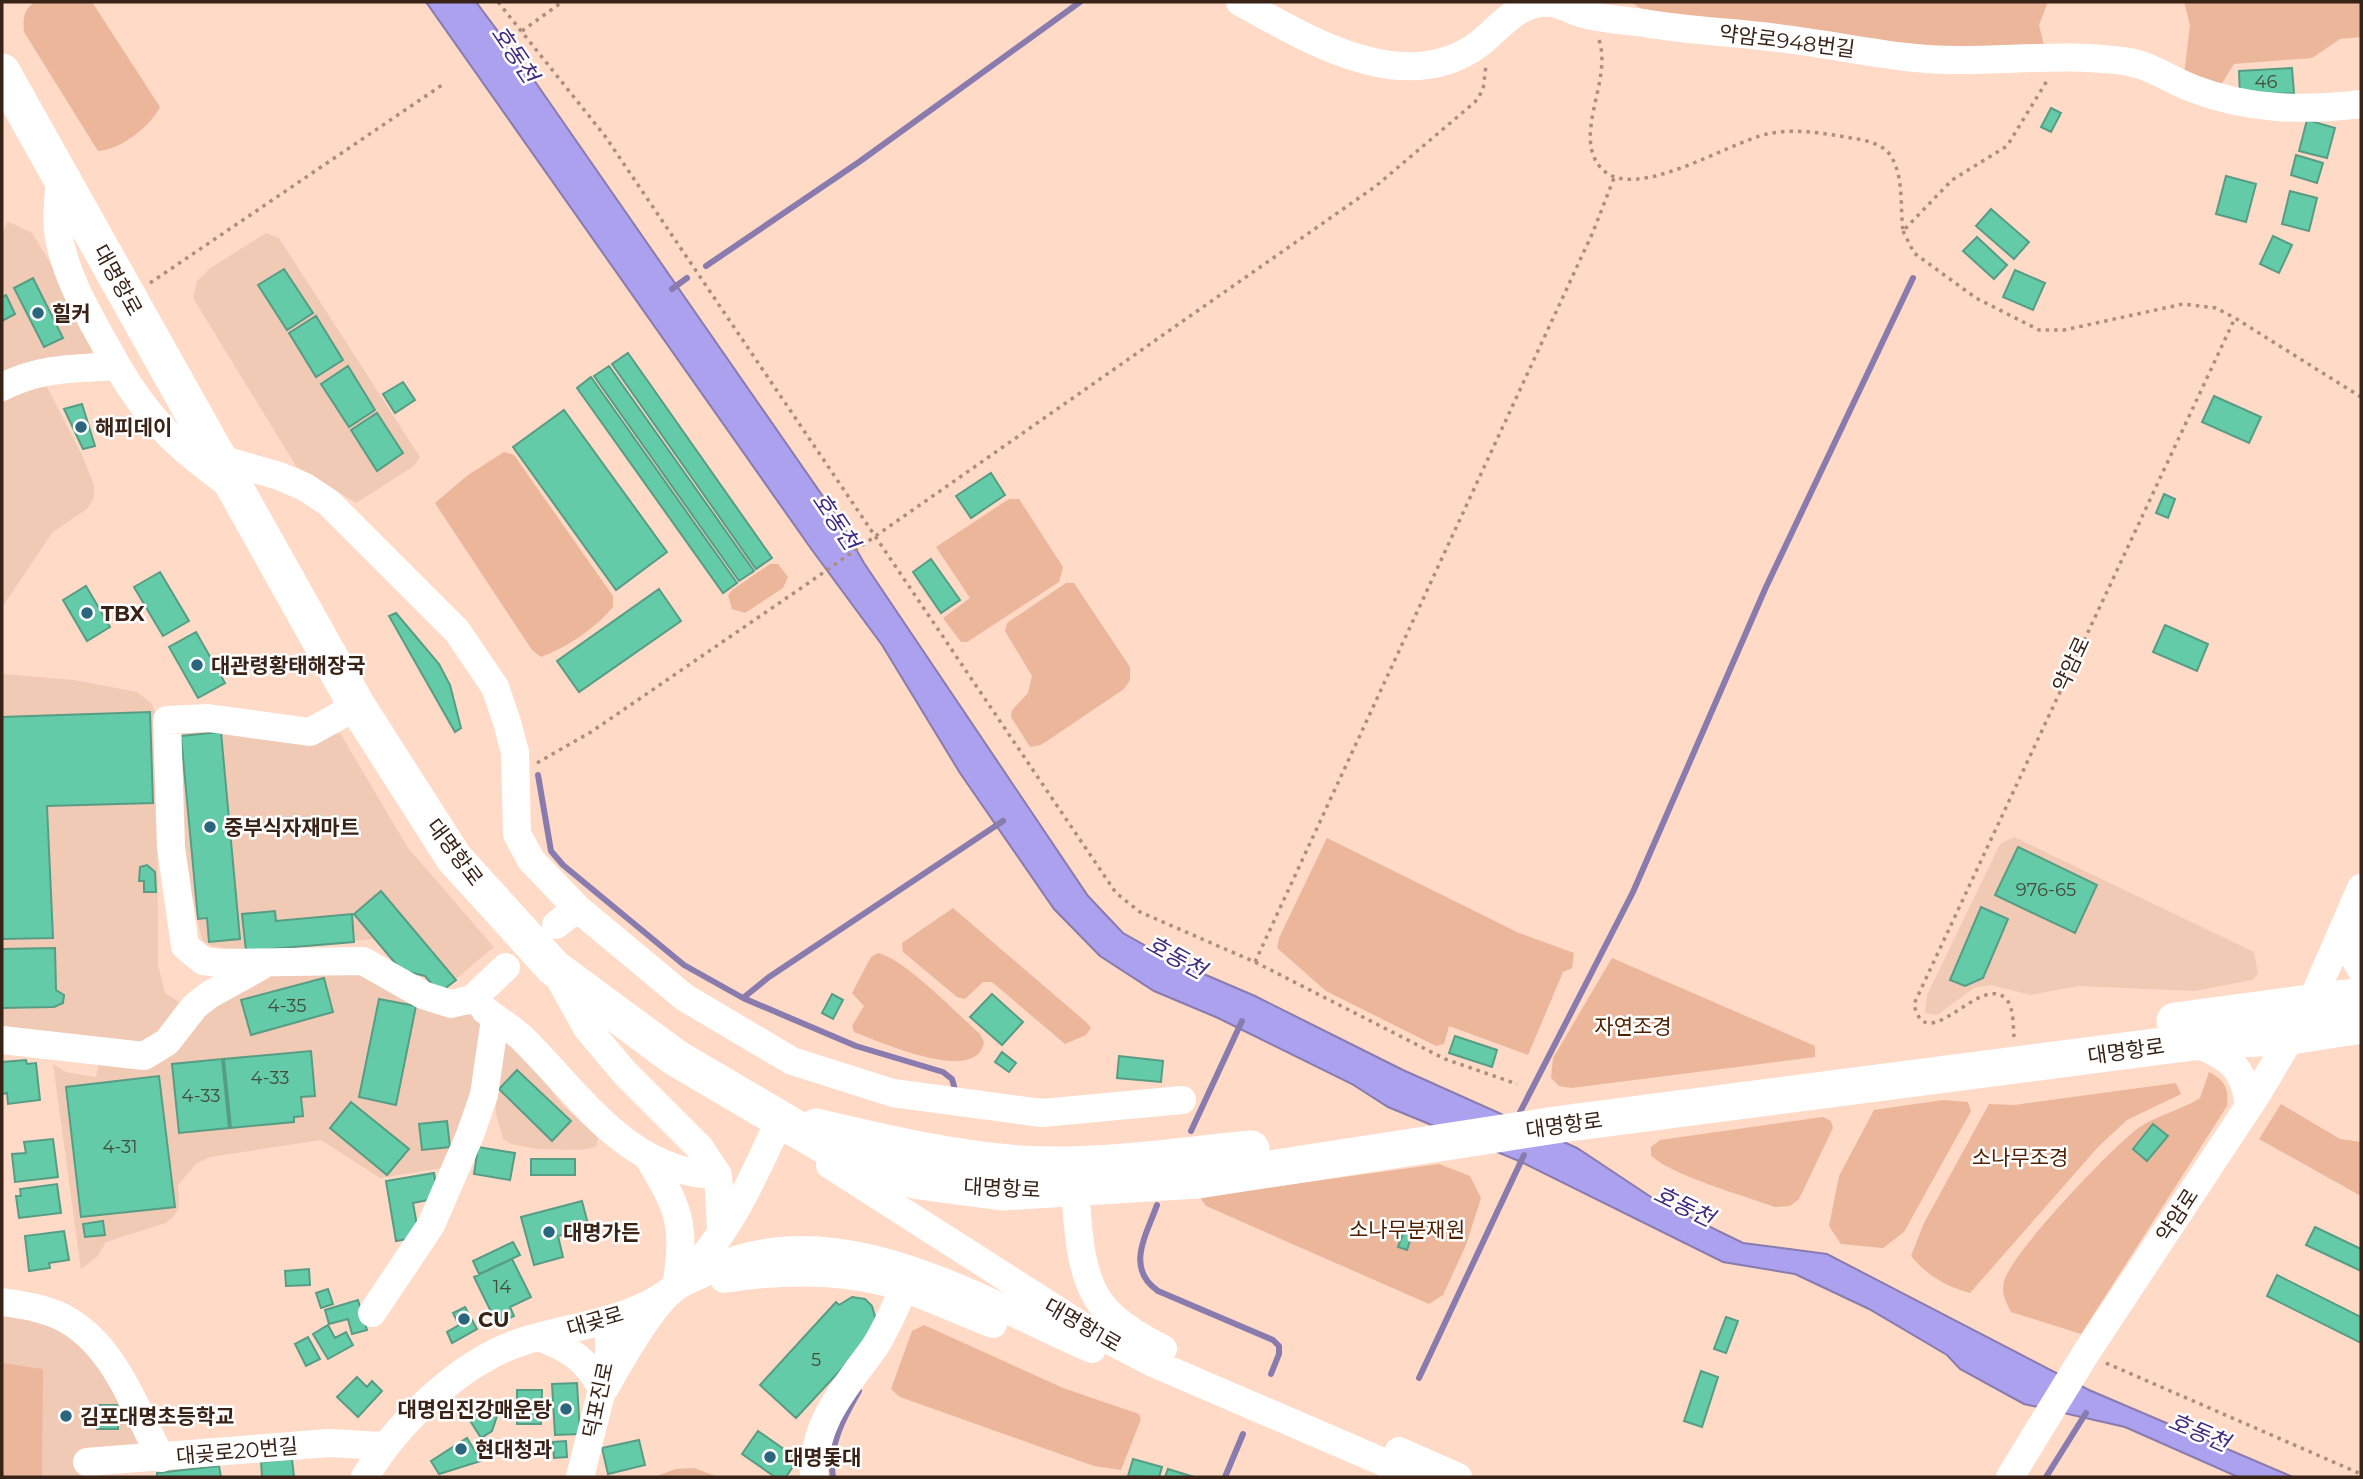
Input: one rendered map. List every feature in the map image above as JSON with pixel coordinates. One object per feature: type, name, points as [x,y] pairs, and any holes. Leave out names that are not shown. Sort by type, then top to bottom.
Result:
[{"type":"main road","name":"대명항로","points":[[2,72],[357,706],[454,858],[554,968],[676,1058],[780,1119],[944,1155],[1021,1164],[1075,1177],[1198,1180],[1562,1124],[2193,1042],[2291,1036],[2361,1025]]},
{"type":"main road","name":"대명항로","points":[[1075,1177],[1391,1130],[1523,1095],[2015,1042],[2361,996]]},
{"type":"street","name":"약암로948번길","points":[[1240,2],[1315,39],[1390,67],[1434,66],[1452,60],[1481,42],[1507,16],[1534,4],[1552,3],[1580,13],[1696,31],[1820,43],[1907,57],[1946,60],[2060,56],[2140,65],[2237,104],[2269,108],[2361,104]]},
{"type":"street","name":"대명항로","points":[[60,176],[58,211],[63,251],[79,293],[117,366],[155,423],[180,447],[226,473]]},
{"type":"street","points":[[2,387],[39,372],[55,369],[117,366]]},
{"type":"street","points":[[226,473],[279,475],[305,486],[329,503],[430,602],[479,659],[495,687],[515,752],[515,813],[520,841],[567,916],[684,997],[792,1061],[893,1093],[1042,1113],[1182,1101]]},
{"type":"street","points":[[357,706],[310,732],[208,718],[167,720],[171,847],[185,946],[203,961],[363,961],[436,1000],[451,1004],[472,999],[506,967]]},
{"type":"street","points":[[2358,894],[2349,939],[2352,956],[2361,969]]},
{"type":"street","name":"약암로","points":[[2010,1477],[2038,1435],[2085,1353],[2249,1106],[2311,1003],[2358,894]]},
{"type":"street","points":[[2,1040],[144,1056],[167,1042],[202,1001],[265,963]]},
{"type":"street","points":[[554,968],[587,1028],[624,1072],[682,1128],[718,1175],[721,1236]]},
{"type":"street","points":[[472,999],[521,1037],[574,1097],[611,1132],[648,1157],[695,1174],[718,1175]]},
{"type":"street","points":[[372,1313],[431,1225],[470,1135],[484,1096],[495,1019]]},
{"type":"street","points":[[2193,1042],[2224,1056],[2234,1064],[2246,1081],[2249,1106]]},
{"type":"street","name":"대곶로","points":[[365,1477],[384,1446],[424,1405],[482,1360],[539,1337],[609,1321],[676,1287],[721,1236],[780,1119]]},
{"type":"street","name":"대명항1로","points":[[780,1119],[809,1151],[1082,1326],[1153,1363],[1418,1477]]},
{"type":"street","points":[[648,1157],[670,1194],[680,1218],[682,1238],[676,1287]]},
{"type":"street","name":"대명항1로","points":[[1075,1177],[1083,1250],[1094,1293],[1107,1311],[1126,1326],[1185,1361],[1458,1477]]},
{"type":"street","points":[[603,1391],[637,1336],[676,1287],[751,1255],[806,1249],[858,1254],[916,1270],[1094,1350]]},
{"type":"street","points":[[676,1287],[759,1273],[800,1273],[871,1280],[1022,1335],[1153,1363]]},
{"type":"street","points":[[814,1477],[815,1450],[821,1430],[850,1376],[884,1331],[902,1290]]},
{"type":"street","name":"대곶로20번길","points":[[2,1302],[43,1310],[68,1320],[101,1348],[161,1458],[329,1443],[384,1446]]},
{"type":"street","name":"덕포진로","points":[[580,1477],[609,1362],[609,1321]]},
{"type":"street","points":[[539,1337],[583,1359],[594,1372],[603,1391]]},
{"type":"street","points":[[87,1462],[161,1458]]},
{"type":"path","points":[[498,2],[605,136],[1116,893],[1140,912],[1255,962],[1445,1059],[1523,1095]]},
{"type":"path","points":[[522,32],[562,2]]},
{"type":"path","points":[[1580,13],[1597,34],[1603,59],[1592,124],[1591,149],[1603,169],[1614,178],[1636,179],[1664,174],[1767,134],[1802,131],[1862,139],[1878,145],[1893,159],[1898,173],[1903,231],[1914,253],[1976,298],[2024,325],[2039,330],[2064,330],[2183,304],[2216,308],[2361,397]]},
{"type":"path","points":[[516,772],[546,759],[591,732],[1376,186],[1475,102],[1486,79],[1481,42]]},
{"type":"path","points":[[1903,231],[1952,180],[2007,146],[2060,56]]},
{"type":"path","points":[[129,299],[208,242],[442,85]]},
{"type":"path","points":[[1255,962],[1593,232],[1614,178]]},
{"type":"path","name":"약암로","points":[[2015,1042],[2010,1007],[2006,998],[1997,994],[1977,998],[1947,1018],[1935,1022],[1924,1021],[1916,1014],[1914,1004],[2235,318]]},
{"type":"path","points":[[2085,1353],[2361,1474]]},
{"type":"shaded area","points":[[7,221],[32,233],[69,293],[94,349],[89,356],[44,381],[83,457],[94,485],[94,498],[87,509],[53,532],[2,607],[2,237]]},
{"type":"shaded area","points":[[266,233],[279,238],[420,457],[414,466],[356,503],[296,466],[193,298],[197,281],[209,269]]},
{"type":"shaded area","points":[[2,674],[74,680],[137,692],[152,704],[157,717],[158,965],[165,993],[179,1002],[152,1040],[143,1045],[2,1029]]},
{"type":"shaded area","points":[[186,728],[324,736],[340,733],[408,848],[494,947],[439,993],[425,976],[401,970],[375,939],[246,951],[211,946],[202,940],[184,860],[176,737]]},
{"type":"shaded area","points":[[2014,837],[2254,952],[2258,974],[2252,980],[2194,991],[2078,986],[2030,995],[1991,985],[1974,988],[1937,1015],[1925,1013],[1927,995],[2000,844]]},
{"type":"shaded area","points":[[352,966],[450,1013],[477,1016],[483,1021],[480,1067],[448,1167],[380,1178],[321,1140],[210,1157],[196,1164],[178,1185],[179,1207],[166,1223],[106,1242],[98,1256],[81,1269],[53,1064],[66,1072],[96,1077],[99,1064],[138,1069],[151,1067],[196,1017],[263,975]]},
{"type":"shaded area","points":[[504,1038],[526,1058],[562,1104],[598,1138],[596,1147],[580,1150],[538,1149],[511,1144],[503,1139],[496,1114],[495,1095]]},
{"type":"shaded area","name":"김포대명초등학교","points":[[2,1311],[60,1330],[97,1359],[143,1443],[86,1448],[87,1477],[2,1477]]},
{"type":"green space","points":[[35,2],[92,2],[160,107],[150,122],[134,136],[107,150],[98,151],[24,32],[25,15]]},
{"type":"green space","points":[[1631,2],[2048,2],[2039,25],[2045,49],[1931,52],[1643,10]]},
{"type":"green space","points":[[2184,2],[2361,2],[2361,37],[2340,39],[2312,58],[2234,64],[2219,88],[2184,75],[2190,25]]},
{"type":"green space","points":[[504,452],[514,455],[613,596],[613,607],[598,623],[570,643],[541,657],[532,650],[435,503],[468,475]]},
{"type":"green space","points":[[1009,499],[1019,499],[1063,567],[1059,582],[967,642],[961,642],[943,618],[970,598],[936,547]]},
{"type":"green space","points":[[770,564],[778,564],[788,577],[783,588],[745,613],[732,609],[728,595],[732,590]]},
{"type":"green space","points":[[1066,583],[1074,583],[1130,667],[1130,680],[1124,689],[1041,745],[1030,747],[1011,717],[1012,710],[1028,693],[1032,676],[1005,631],[1007,623]]},
{"type":"green space","points":[[1327,838],[1519,933],[1574,953],[1572,968],[1563,972],[1528,1055],[1449,1026],[1444,1044],[1436,1046],[1326,991],[1277,948],[1279,938]]},
{"type":"green space","points":[[953,908],[1086,1022],[1091,1028],[1086,1035],[1065,1044],[992,982],[983,982],[965,999],[957,997],[903,952],[902,943]]},
{"type":"green space","points":[[878,953],[916,976],[980,1034],[984,1042],[977,1055],[964,1060],[946,1061],[904,1051],[854,1032],[852,1026],[864,1006],[852,993],[871,957]]},
{"type":"green space","name":"자연조경","points":[[1612,958],[1815,1046],[1815,1057],[1571,1088],[1559,1086],[1551,1078],[1553,1058]]},
{"type":"green space","name":"소나무조경","points":[[2209,1072],[2225,1086],[2227,1106],[2081,1334],[2011,1312],[2003,1286],[2010,1268],[2023,1249],[2124,1140],[2152,1120],[2200,1098]]},
{"type":"green space","name":"소나무조경","points":[[2176,1083],[2181,1094],[2127,1120],[2098,1147],[1970,1293],[1938,1279],[1911,1256],[1924,1223],[1989,1104],[2014,1105]]},
{"type":"green space","name":"소나무조경","points":[[1943,1100],[1968,1102],[1971,1111],[1904,1232],[1883,1248],[1841,1244],[1829,1226],[1839,1176],[1874,1110]]},
{"type":"green space","points":[[2281,1104],[2340,1139],[2361,1142],[2361,1196],[2259,1139]]},
{"type":"green space","points":[[1823,1117],[1831,1121],[1833,1128],[1799,1199],[1790,1206],[1775,1207],[1709,1184],[1673,1170],[1651,1155],[1651,1147],[1660,1140]]},
{"type":"green space","name":"소나무분재원","points":[[1439,1164],[1470,1176],[1481,1198],[1466,1245],[1443,1295],[1429,1304],[1206,1206],[1200,1197]]},
{"type":"green space","points":[[924,1325],[1063,1388],[1139,1414],[1141,1419],[1121,1470],[1094,1466],[900,1397],[891,1389],[912,1331]]},
{"type":"green space","points":[[2,1363],[43,1369],[42,1477],[2,1477]]},
{"type":"green space","points":[[694,1468],[718,1477],[654,1477],[676,1469]]},
{"type":"water","name":"호동천","points":[[426,2],[476,2],[527,70],[840,521],[864,563],[1088,896],[1123,933],[1171,960],[1255,996],[1403,1070],[1577,1148],[1657,1201],[1743,1243],[1827,1254],[2089,1390],[2293,1477],[2238,1477],[2125,1427],[2024,1404],[1960,1369],[1947,1355],[1869,1309],[1795,1274],[1723,1262],[1519,1161],[1388,1107],[1352,1084],[1218,1018],[1154,991],[1100,956],[1054,909],[960,773],[882,645],[812,550]]},
{"type":"building","points":[[2292,68],[2294,93],[2240,96],[2239,71]]},
{"type":"building","points":[[2051,108],[2061,113],[2051,132],[2041,127]]},
{"type":"building","points":[[2307,120],[2335,128],[2327,158],[2299,151]]},
{"type":"building","points":[[2296,155],[2323,163],[2317,183],[2291,175]]},
{"type":"building","points":[[2226,176],[2256,184],[2246,222],[2216,214]]},
{"type":"building","points":[[2290,191],[2317,198],[2309,231],[2282,224]]},
{"type":"building","points":[[1991,209],[2029,242],[2014,259],[1976,226]]},
{"type":"building","points":[[2273,236],[2292,245],[2279,273],[2260,264]]},
{"type":"building","points":[[1977,237],[2007,265],[1994,279],[1963,251]]},
{"type":"building","points":[[284,269],[313,313],[287,330],[258,285]]},
{"type":"building","points":[[2015,270],[2045,283],[2033,310],[2003,297]]},
{"type":"building","name":"힐커","points":[[33,278],[63,338],[44,347],[14,288]]},
{"type":"building","points":[[6,295],[15,314],[2,321],[2,297]]},
{"type":"building","points":[[316,316],[343,360],[316,377],[289,333]]},
{"type":"building","points":[[628,353],[772,558],[756,569],[612,364]]},
{"type":"building","points":[[348,366],[375,410],[349,427],[321,384]]},
{"type":"building","points":[[609,366],[754,571],[739,581],[594,376]]},
{"type":"building","points":[[591,377],[737,583],[723,593],[577,388]]},
{"type":"building","points":[[403,382],[415,400],[395,413],[383,394]]},
{"type":"building","points":[[2214,396],[2261,417],[2249,443],[2202,422]]},
{"type":"building","name":"해피데이","points":[[82,404],[95,446],[83,449],[64,409]]},
{"type":"building","points":[[564,410],[667,552],[616,590],[513,447]]},
{"type":"building","points":[[377,413],[403,453],[377,471],[351,430]]},
{"type":"building","points":[[991,473],[1005,495],[971,518],[956,496]]},
{"type":"building","points":[[2164,494],[2175,499],[2168,518],[2156,513]]},
{"type":"building","points":[[931,559],[960,600],[941,613],[913,572]]},
{"type":"building","points":[[160,572],[189,621],[163,636],[134,587]]},
{"type":"building","name":"TBX","points":[[86,586],[110,627],[87,641],[63,600]]},
{"type":"building","points":[[659,589],[681,621],[579,692],[557,661]]},
{"type":"building","points":[[396,613],[439,664],[450,685],[461,728],[455,732],[389,616]]},
{"type":"building","points":[[2165,625],[2208,644],[2197,671],[2153,652]]},
{"type":"building","name":"대관령황태해장국","points":[[196,632],[225,683],[198,698],[169,647]]},
{"type":"building","points":[[150,712],[153,803],[47,806],[53,938],[2,939],[2,717]]},
{"type":"building","name":"중부식자재마트","points":[[221,732],[240,939],[209,942],[207,918],[198,919],[181,736]]},
{"type":"building","points":[[2018,847],[2097,885],[2075,933],[1995,895]]},
{"type":"building","points":[[147,865],[155,872],[156,892],[144,892],[144,881],[139,881],[140,867]]},
{"type":"building","points":[[381,891],[456,980],[439,993],[425,976],[401,970],[354,914]]},
{"type":"building","points":[[1981,907],[2008,919],[1983,978],[1965,986],[1950,980]]},
{"type":"building","points":[[275,911],[276,921],[352,914],[354,942],[246,951],[242,914]]},
{"type":"building","points":[[55,948],[56,990],[64,995],[63,1003],[54,1007],[2,1008],[2,949]]},
{"type":"building","points":[[324,978],[333,1012],[251,1035],[241,1000]]},
{"type":"building","points":[[832,994],[843,1000],[833,1019],[822,1013]]},
{"type":"building","points":[[992,994],[1023,1022],[1002,1045],[970,1017]]},
{"type":"building","points":[[379,999],[416,1006],[396,1105],[359,1097]]},
{"type":"building","points":[[1455,1036],[1497,1050],[1492,1067],[1449,1053]]},
{"type":"building","points":[[311,1051],[315,1096],[301,1097],[303,1116],[294,1117],[294,1122],[231,1128],[224,1059]]},
{"type":"building","points":[[1002,1052],[1016,1063],[1009,1072],[995,1062]]},
{"type":"building","points":[[1119,1056],[1163,1061],[1161,1082],[1117,1078]]},
{"type":"building","points":[[222,1059],[229,1128],[179,1133],[172,1064]]},
{"type":"building","points":[[26,1060],[27,1064],[36,1063],[40,1100],[8,1104],[7,1093],[2,1094],[2,1062]]},
{"type":"building","points":[[517,1070],[571,1121],[552,1141],[499,1089]]},
{"type":"building","points":[[159,1076],[175,1207],[81,1217],[66,1087]]},
{"type":"building","points":[[351,1102],[409,1149],[387,1175],[330,1128]]},
{"type":"building","points":[[447,1121],[450,1147],[422,1150],[419,1124]]},
{"type":"building","points":[[2153,1124],[2168,1136],[2147,1161],[2133,1149]]},
{"type":"building","points":[[53,1139],[58,1177],[15,1182],[12,1154],[26,1153],[24,1142]]},
{"type":"building","points":[[478,1147],[515,1153],[510,1180],[474,1174]]},
{"type":"building","points":[[531,1159],[575,1159],[575,1175],[531,1175]]},
{"type":"building","points":[[434,1173],[438,1198],[413,1203],[419,1237],[396,1241],[386,1181]]},
{"type":"building","points":[[57,1184],[61,1213],[19,1218],[16,1196],[21,1196],[20,1189]]},
{"type":"building","name":"대명가든","points":[[582,1201],[589,1228],[558,1236],[563,1257],[534,1265],[521,1217]]},
{"type":"building","points":[[103,1221],[105,1235],[85,1237],[83,1224]]},
{"type":"building","points":[[2315,1227],[2361,1249],[2361,1271],[2306,1245]]},
{"type":"building","points":[[1405,1229],[1413,1232],[1407,1250],[1398,1247]]},
{"type":"building","points":[[64,1231],[69,1260],[49,1263],[50,1268],[29,1271],[25,1236]]},
{"type":"building","points":[[513,1242],[520,1255],[479,1274],[473,1261]]},
{"type":"building","points":[[512,1259],[531,1297],[510,1307],[514,1316],[497,1324],[474,1277]]},
{"type":"building","points":[[309,1269],[310,1285],[286,1286],[285,1271]]},
{"type":"building","points":[[2277,1275],[2361,1317],[2361,1343],[2267,1296]]},
{"type":"building","points":[[328,1289],[333,1304],[321,1308],[316,1293]]},
{"type":"building","points":[[852,1297],[865,1299],[872,1306],[876,1320],[872,1336],[796,1418],[760,1385],[836,1302],[839,1305]]},
{"type":"building","points":[[358,1300],[367,1330],[352,1334],[348,1319],[329,1324],[325,1310]]},
{"type":"building","name":"CU","points":[[465,1307],[477,1329],[452,1343],[447,1332],[459,1325],[453,1313]]},
{"type":"building","points":[[1726,1317],[1738,1321],[1726,1353],[1714,1349]]},
{"type":"building","points":[[328,1325],[335,1338],[346,1332],[353,1345],[328,1359],[313,1334]]},
{"type":"building","points":[[308,1337],[320,1359],[306,1366],[295,1344]]},
{"type":"building","points":[[1701,1371],[1718,1377],[1702,1427],[1684,1421]]},
{"type":"building","points":[[357,1377],[367,1387],[372,1381],[382,1391],[358,1417],[337,1397]]},
{"type":"building","name":"대명임진강매운탕","points":[[577,1383],[580,1434],[555,1435],[552,1384]]},
{"type":"building","points":[[517,1390],[542,1390],[541,1424],[517,1424]]},
{"type":"building","points":[[492,1404],[498,1413],[492,1431],[481,1438],[469,1419]]},
{"type":"building","points":[[96,1405],[117,1405],[118,1429],[97,1429]]},
{"type":"building","name":"대명돛대","points":[[758,1431],[798,1459],[786,1477],[775,1477],[742,1454]]},
{"type":"building","name":"현대청과","points":[[467,1438],[481,1461],[439,1474],[431,1461]]},
{"type":"building","points":[[639,1440],[645,1465],[608,1474],[602,1448]]},
{"type":"building","points":[[566,1441],[567,1457],[554,1458],[553,1442]]},
{"type":"building","points":[[292,1459],[294,1477],[262,1477],[261,1462]]},
{"type":"building","points":[[1133,1459],[1162,1467],[1159,1477],[1128,1476]]},
{"type":"building","points":[[219,1466],[221,1477],[157,1477],[157,1473]]},
{"type":"building","points":[[1168,1469],[1194,1477],[1165,1477]]},
{"type":"waterway","points":[[706,266],[859,162],[1080,2]]},
{"type":"waterway","points":[[672,289],[687,278]]},
{"type":"waterway","points":[[1517,1118],[1633,892],[1766,587],[1913,278]]},
{"type":"waterway","points":[[538,775],[551,851],[563,865],[684,965],[743,998],[769,977],[1003,821]]},
{"type":"waterway","points":[[743,998],[856,1046],[943,1072],[952,1079],[955,1090]]},
{"type":"waterway","points":[[1191,1131],[1242,1021]]},
{"type":"waterway","points":[[1419,1378],[1524,1155]]},
{"type":"waterway","points":[[1157,1205],[1141,1251],[1142,1272],[1148,1282],[1158,1291],[1273,1340],[1279,1346],[1279,1354],[1271,1374]]},
{"type":"waterway","points":[[833,1477],[835,1443],[859,1391]]},
{"type":"waterway","points":[[2046,1477],[2086,1413]]},
{"type":"waterway","points":[[1225,1477],[1243,1434]]},
{"type":"place","name":"힐커","points":[[38,313]]},
{"type":"place","name":"해피데이","points":[[81,427]]},
{"type":"place","name":"TBX","points":[[87,613]]},
{"type":"place","name":"대관령황태해장국","points":[[197,665]]},
{"type":"place","name":"중부식자재마트","points":[[210,827]]},
{"type":"place","name":"대명가든","points":[[549,1232]]},
{"type":"place","name":"CU","points":[[464,1319]]},
{"type":"place","name":"대명임진강매운탕","points":[[566,1409]]},
{"type":"place","name":"김포대명초등학교","points":[[66,1416]]},
{"type":"place","name":"현대청과","points":[[461,1449]]},
{"type":"place","name":"대명돛대","points":[[770,1457]]}]
